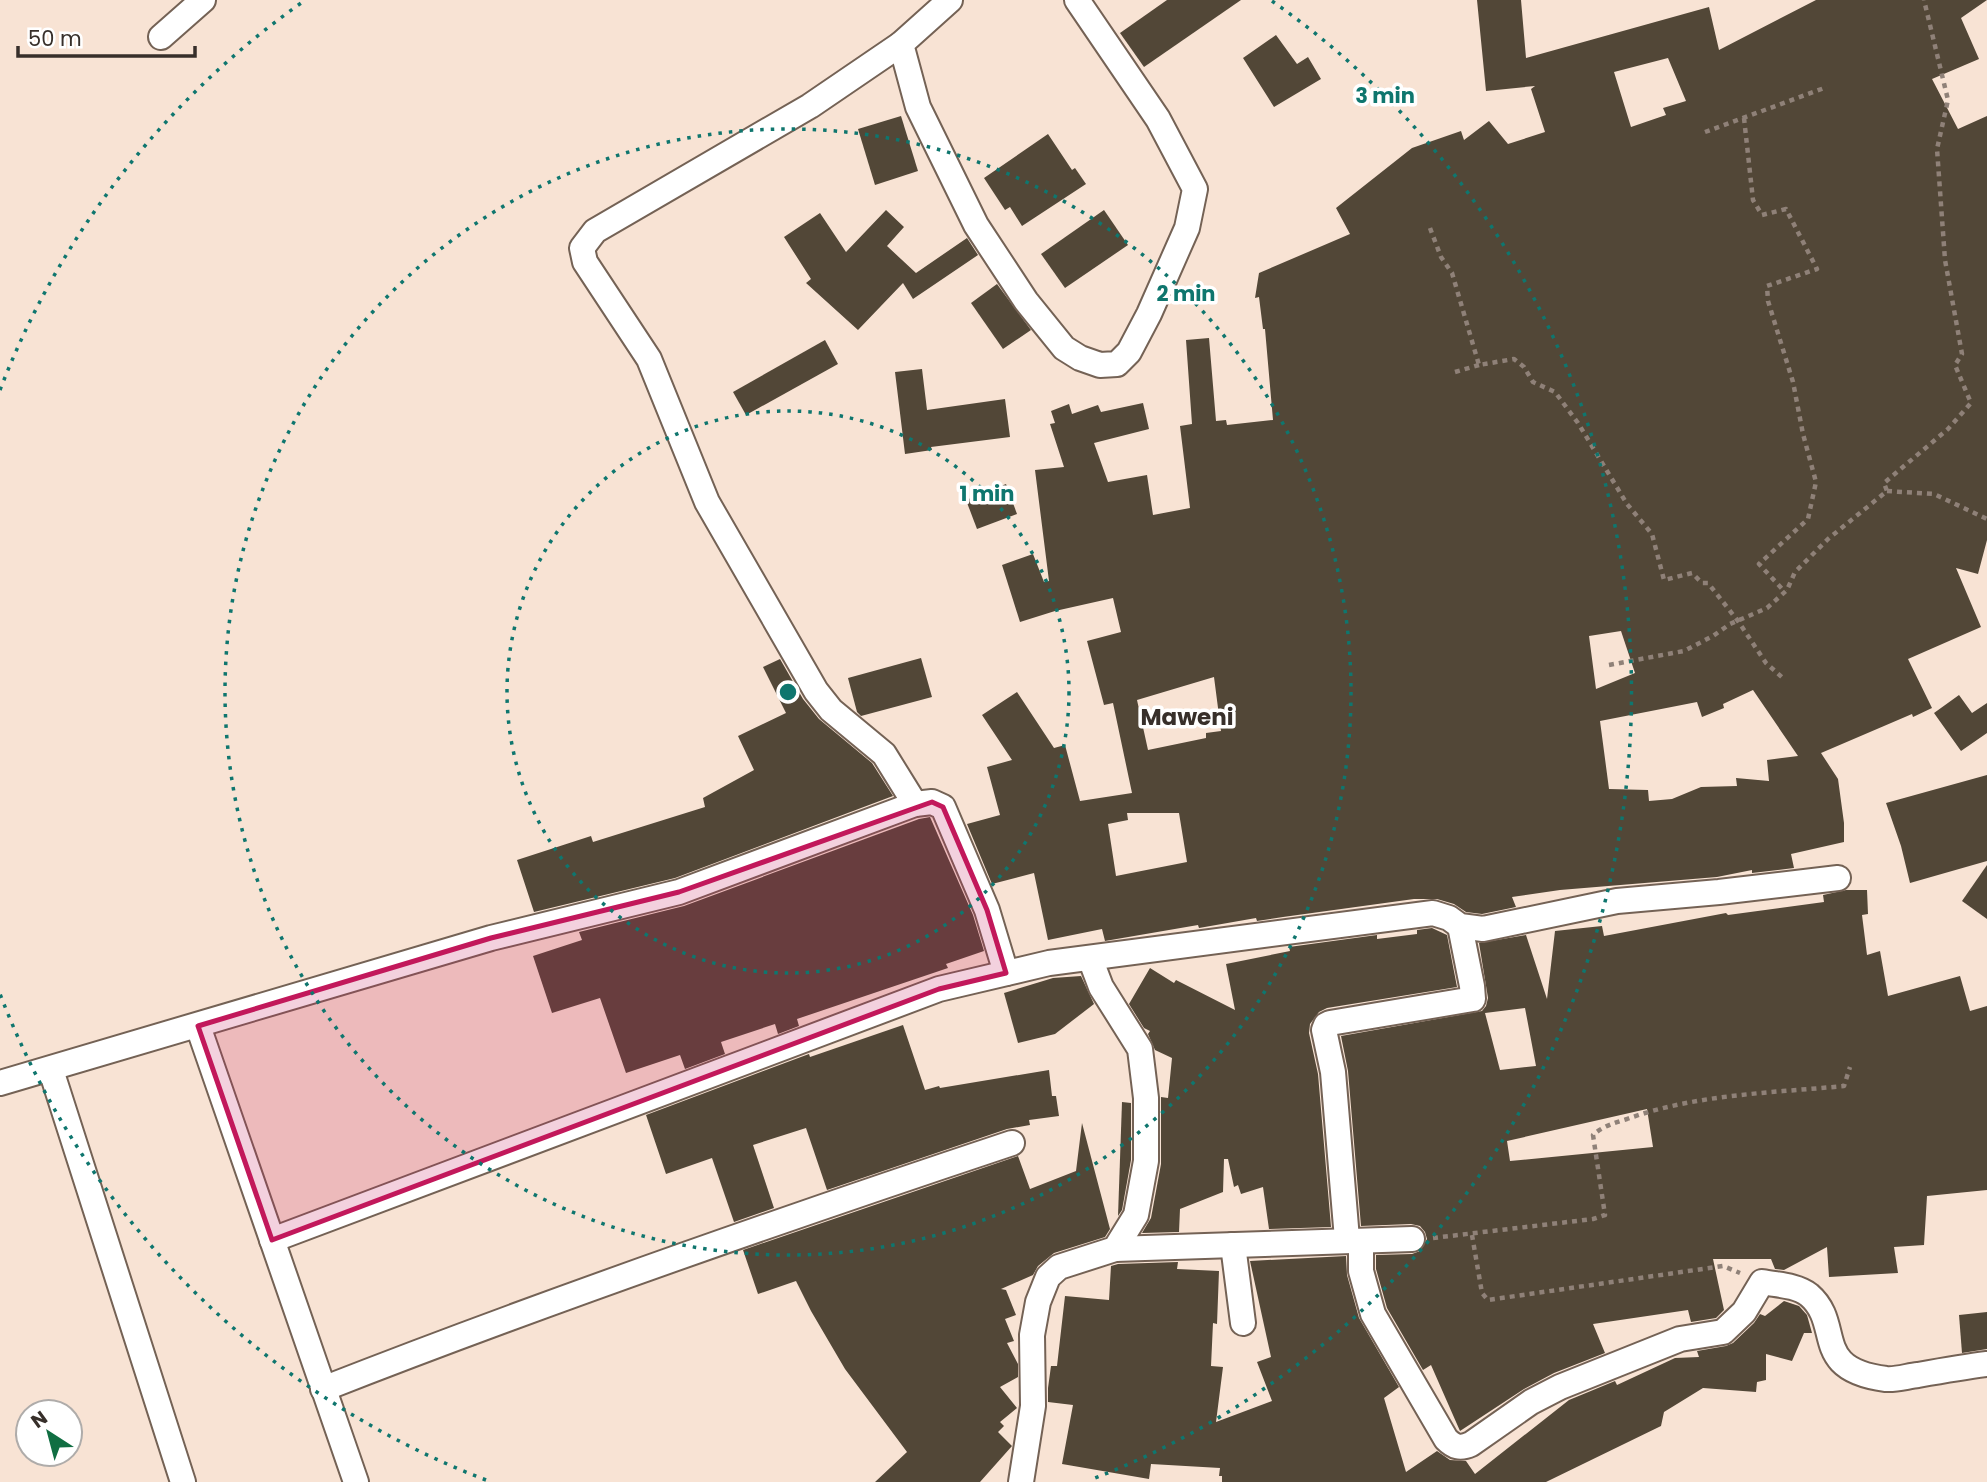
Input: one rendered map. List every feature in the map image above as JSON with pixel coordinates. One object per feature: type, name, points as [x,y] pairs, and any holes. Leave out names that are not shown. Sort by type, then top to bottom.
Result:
[{"type":"street","points":[[161,37],[203,0]]},
{"type":"street","points":[[915,804],[884,754],[831,710],[816,691],[707,502],[649,359],[585,262],[582,248],[595,231],[810,106],[901,44],[950,0]]},
{"type":"street","points":[[901,44],[918,107],[976,225],[1026,301],[1064,348],[1080,358],[1100,365],[1117,364],[1129,352],[1149,314],[1187,228],[1195,190],[1158,119],[1077,0]]},
{"type":"street","points":[[0,1083],[491,938],[679,892],[915,804],[932,802],[943,807],[987,909],[1006,973]]},
{"type":"street","points":[[272,1240],[939,989],[1049,963],[1433,913],[1449,918],[1460,926],[1483,929],[1617,901],[1838,878]]},
{"type":"street","points":[[1460,926],[1473,999],[1330,1023],[1324,1030],[1333,1072],[1354,1241],[1373,1314],[1446,1439],[1454,1447],[1471,1444],[1531,1402],[1571,1382],[1679,1339],[1723,1332],[1744,1312],[1762,1282],[1789,1287],[1811,1296],[1822,1314],[1830,1345],[1839,1359],[1864,1374],[1889,1379],[1987,1364]]},
{"type":"street","points":[[1090,958],[1101,987],[1140,1049],[1146,1098],[1146,1161],[1136,1215],[1115,1249]]},
{"type":"street","points":[[198,1026],[356,1482]]},
{"type":"street","points":[[51,1070],[183,1482]]},
{"type":"street","points":[[323,1389],[471,1330],[778,1221],[1012,1143]]},
{"type":"street","points":[[1021,1482],[1033,1406],[1032,1335],[1038,1302],[1048,1277],[1059,1267],[1115,1249],[1412,1239]]},
{"type":"street","points":[[1233,1245],[1243,1323]]},
{"type":"path","points":[[1887,491],[1884,483],[1948,429],[1971,403],[1955,365],[1962,354],[1945,260],[1942,222],[1937,149],[1948,100],[1924,0]]},
{"type":"path","points":[[1705,132],[1827,87]]},
{"type":"path","points":[[1744,118],[1753,200],[1762,215],[1786,209],[1817,269],[1767,286],[1768,301],[1793,382],[1816,482],[1808,519],[1759,564],[1785,593]]},
{"type":"path","points":[[1430,228],[1441,257],[1452,273],[1479,365]]},
{"type":"path","points":[[1455,372],[1514,359],[1524,367],[1534,382],[1555,392],[1578,423],[1627,504],[1652,534],[1664,580],[1692,573],[1702,583],[1708,583],[1766,663],[1784,678]]},
{"type":"path","points":[[1609,664],[1684,651],[1767,608],[1785,593],[1795,572],[1828,538],[1887,491],[1934,494],[1987,519]]},
{"type":"path","points":[[1412,1239],[1472,1235],[1593,1219],[1605,1214],[1593,1135],[1601,1128],[1658,1108],[1762,1091],[1844,1086],[1850,1067]]},
{"type":"path","points":[[1472,1235],[1482,1293],[1488,1300],[1723,1266],[1762,1282]]},
{"type":"highlighted area","points":[[932,802],[943,807],[987,910],[1006,973],[939,989],[272,1240],[198,1026],[491,938],[679,892]]},
{"type":"building","points":[[1167,0],[1241,0],[1144,67],[1120,33]]},
{"type":"building","points":[[1477,0],[1521,0],[1526,58],[1709,7],[1719,50],[1816,0],[1987,0],[1961,18],[1979,59],[1932,79],[1958,129],[1987,116],[1987,540],[1978,574],[1956,568],[1981,627],[1908,659],[1932,708],[1821,753],[1838,779],[1844,842],[1791,854],[1794,868],[1752,873],[1752,870],[1717,877],[1560,890],[1512,897],[1516,907],[1482,914],[1466,912],[1454,904],[1437,899],[1414,899],[1257,921],[1256,918],[1199,928],[1198,925],[1105,941],[1102,929],[1048,940],[1034,873],[992,884],[967,824],[1000,815],[987,767],[1012,760],[982,715],[1017,692],[1054,748],[1065,745],[1080,801],[1132,793],[1113,703],[1104,705],[1087,641],[1121,632],[1113,598],[1020,622],[1002,565],[1033,554],[1044,582],[1049,581],[1035,470],[1064,467],[1050,424],[1055,423],[1051,411],[1069,404],[1072,414],[1098,405],[1101,412],[1143,403],[1149,429],[1094,443],[1108,482],[1147,475],[1153,515],[1190,508],[1180,426],[1192,424],[1186,340],[1209,338],[1216,421],[1226,420],[1227,425],[1273,420],[1265,329],[1259,297],[1255,298],[1259,273],[1350,234],[1336,208],[1412,148],[1461,131],[1464,140],[1489,121],[1508,144],[1545,132],[1531,89],[1535,86],[1486,91]],"holes":[[[1668,58],[1686,101],[1663,108],[1666,115],[1631,127],[1614,72]],[[1621,631],[1635,673],[1596,689],[1589,636]],[[1214,677],[1221,731],[1206,733],[1206,738],[1148,750],[1137,700]],[[1753,690],[1798,756],[1767,760],[1769,781],[1736,778],[1737,786],[1701,787],[1672,799],[1649,801],[1648,790],[1609,789],[1600,721],[1697,702],[1702,717],[1724,708],[1723,704]],[[1127,813],[1179,813],[1187,862],[1116,876],[1108,824],[1128,820]]]},
{"type":"building","points":[[1276,35],[1297,64],[1308,57],[1321,79],[1274,107],[1243,58]]},
{"type":"building","points":[[901,116],[918,171],[875,185],[858,129]]},
{"type":"building","points":[[1048,134],[1072,170],[1075,168],[1086,184],[1022,226],[1010,207],[1005,210],[984,178]]},
{"type":"building","points":[[886,210],[904,227],[887,246],[916,273],[967,238],[978,255],[913,299],[903,283],[858,330],[806,283],[811,279],[784,237],[820,213],[846,252]]},
{"type":"building","points":[[1104,210],[1128,245],[1065,288],[1041,254]]},
{"type":"building","points":[[997,284],[1031,330],[1003,349],[971,303]]},
{"type":"building","points":[[825,340],[838,364],[746,415],[733,392]]},
{"type":"building","points":[[922,369],[927,410],[1005,399],[1010,437],[931,447],[932,450],[905,454],[895,372]]},
{"type":"building","points":[[1006,484],[1017,514],[977,529],[966,500]]},
{"type":"building","points":[[921,658],[932,697],[861,716],[857,712],[848,678]]},
{"type":"building","points":[[780,659],[803,699],[819,719],[872,763],[893,796],[675,878],[534,912],[517,860],[591,836],[593,842],[705,807],[703,798],[754,770],[738,736],[786,713],[763,667]]},
{"type":"building","points":[[1959,695],[1972,713],[1987,703],[1987,733],[1961,751],[1934,713]]},
{"type":"building","points":[[1987,775],[1987,861],[1910,883],[1886,803]]},
{"type":"building","points":[[930,817],[973,915],[984,951],[946,964],[948,968],[797,1019],[799,1026],[778,1034],[775,1024],[721,1042],[725,1054],[685,1069],[680,1055],[626,1073],[600,998],[552,1013],[533,956],[582,940],[579,932],[684,906]]},
{"type":"building","points":[[1987,865],[1987,919],[1962,901]]},
{"type":"building","points":[[1846,890],[1867,890],[1868,914],[1862,915],[1867,955],[1880,951],[1888,996],[1960,976],[1970,1011],[1987,1006],[1987,1190],[1927,1196],[1924,1245],[1894,1247],[1898,1273],[1829,1277],[1827,1247],[1784,1270],[1775,1269],[1771,1259],[1713,1259],[1724,1310],[1716,1318],[1691,1322],[1688,1310],[1593,1324],[1605,1353],[1554,1373],[1524,1389],[1460,1431],[1431,1365],[1423,1370],[1387,1308],[1376,1269],[1376,1255],[1412,1254],[1420,1251],[1427,1239],[1425,1232],[1420,1226],[1411,1224],[1361,1226],[1348,1071],[1341,1036],[1482,1011],[1488,998],[1479,943],[1526,935],[1547,999],[1555,931],[1602,926],[1604,936],[1726,913],[1728,915],[1824,902],[1823,895]],"holes":[[[1525,1008],[1536,1066],[1500,1070],[1485,1013]],[[1647,1109],[1653,1147],[1510,1161],[1507,1141]]]},
{"type":"building","points":[[1432,928],[1447,935],[1457,987],[1327,1008],[1319,1012],[1310,1024],[1309,1033],[1318,1074],[1331,1227],[1269,1229],[1263,1187],[1241,1194],[1238,1185],[1234,1187],[1228,1159],[1224,1159],[1223,1192],[1180,1209],[1179,1232],[1142,1233],[1151,1218],[1161,1164],[1161,1097],[1168,1098],[1172,1058],[1155,1050],[1148,1034],[1150,1031],[1144,1028],[1129,1004],[1150,968],[1174,983],[1176,980],[1235,1010],[1226,964],[1290,951],[1289,947],[1377,935],[1377,939],[1417,934],[1417,930]]},
{"type":"building","points":[[1081,976],[1094,1004],[1055,1034],[1018,1043],[1004,993],[1053,978]]},
{"type":"building","points":[[903,1025],[925,1090],[1049,1070],[1052,1096],[1056,1096],[1059,1116],[1029,1120],[1030,1125],[1007,1129],[827,1190],[806,1128],[753,1145],[774,1208],[734,1222],[712,1158],[666,1174],[646,1115],[809,1054],[810,1057]]},
{"type":"building","points":[[1122,1102],[1131,1103],[1131,1160],[1122,1210],[1118,1216]]},
{"type":"building","points":[[1082,1123],[1110,1229],[1105,1237],[1054,1253],[1038,1266],[1033,1275],[1001,1289],[1006,1290],[1016,1315],[1005,1319],[1014,1341],[1007,1343],[1018,1364],[1018,1377],[1000,1387],[1017,1408],[1000,1422],[1004,1426],[998,1432],[1012,1446],[980,1482],[875,1482],[907,1452],[845,1369],[796,1281],[758,1294],[743,1250],[1018,1156],[1030,1189],[1076,1171]]},
{"type":"building","points":[[1346,1256],[1347,1275],[1359,1318],[1399,1387],[1384,1398],[1406,1472],[1437,1451],[1450,1460],[1466,1461],[1475,1474],[1569,1400],[1615,1381],[1617,1385],[1675,1358],[1699,1357],[1697,1351],[1733,1343],[1760,1314],[1765,1316],[1784,1301],[1799,1306],[1807,1315],[1812,1333],[1804,1333],[1792,1361],[1766,1354],[1766,1380],[1757,1382],[1756,1392],[1703,1388],[1664,1412],[1661,1426],[1546,1482],[1222,1482],[1222,1476],[1219,1476],[1220,1468],[1151,1464],[1149,1479],[1062,1464],[1073,1405],[1048,1402],[1048,1388],[1051,1366],[1057,1366],[1065,1296],[1109,1300],[1111,1266],[1118,1264],[1178,1262],[1177,1269],[1219,1271],[1217,1324],[1213,1323],[1211,1366],[1223,1367],[1216,1422],[1272,1401],[1257,1362],[1271,1357],[1250,1261]]},
{"type":"building","points":[[1987,1312],[1987,1349],[1962,1353],[1959,1315]]},
{"type":"district","name":"Maweni","points":[[1187,717]]}]
